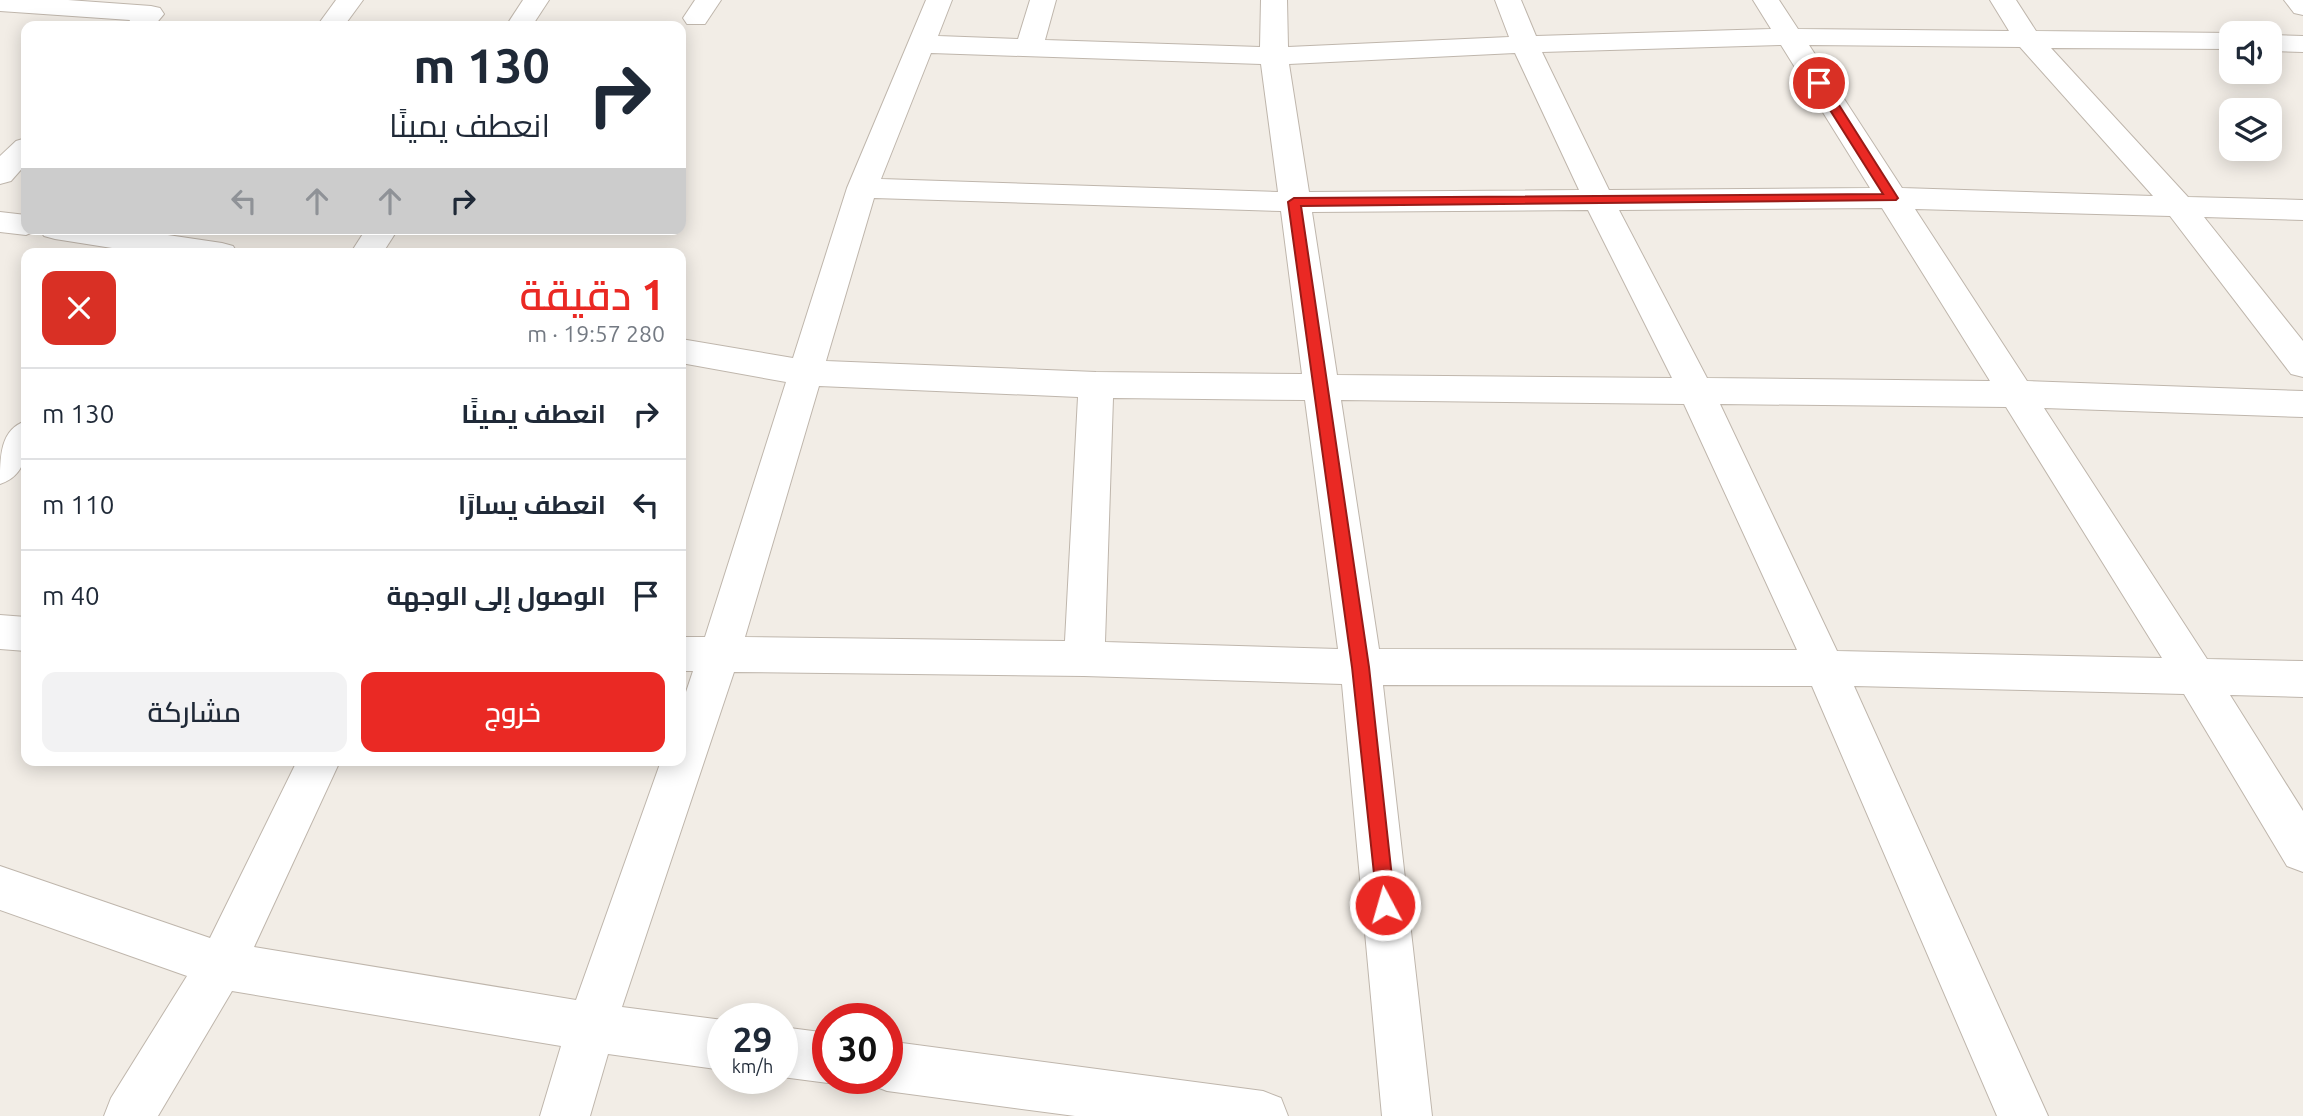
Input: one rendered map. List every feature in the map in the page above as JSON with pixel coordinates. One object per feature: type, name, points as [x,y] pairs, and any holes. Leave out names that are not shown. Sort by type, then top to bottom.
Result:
[{"type":"street","points":[[334,21],[350,0]]},
{"type":"street","points":[[522,21],[536,0]]},
{"type":"street","points":[[686,702],[700,654],[807,373],[862,188],[939,0]]},
{"type":"street","points":[[1029,49],[1043,0]]},
{"type":"street","points":[[1275,0],[1275,55],[1319,388],[1361,667],[1407,1116]]},
{"type":"street","points":[[1508,0],[1525,44],[1598,200],[1697,392],[1827,668],[2023,1116]]},
{"type":"street","points":[[1766,0],[2196,675],[2303,851]]},
{"type":"street","points":[[2003,0],[2026,37],[2179,206],[2303,365]]},
{"type":"street","points":[[2297,0],[2303,7]]},
{"type":"street","points":[[0,3],[151,13]]},
{"type":"street","points":[[919,44],[1275,55],[1525,44],[1790,37],[2219,41]]},
{"type":"street","points":[[2282,43],[2303,44]]},
{"type":"street","points":[[0,174],[21,152]]},
{"type":"street","points":[[862,188],[1294,202],[1892,198],[2303,210]]},
{"type":"street","points":[[0,222],[21,224]]},
{"type":"street","points":[[106,235],[194,248]]},
{"type":"street","points":[[686,352],[807,373],[1096,385],[2018,394],[2303,404]]},
{"type":"street","points":[[1084,659],[1096,385]]},
{"type":"street","points":[[0,470],[21,441]]},
{"type":"street","points":[[0,632],[21,634]]},
{"type":"street","points":[[700,654],[1084,659],[1361,667],[1827,668],[2303,679]]},
{"type":"street","points":[[129,1116],[220,965],[317,766]]},
{"type":"street","points":[[565,1116],[667,766]]},
{"type":"street","points":[[0,888],[220,965],[591,1027],[707,1043]]},
{"type":"street","points":[[903,1068],[1263,1116]]},
{"type":"route","points":[[1385,905],[1361,667],[1294,202],[1892,198],[1819,83]]}]
